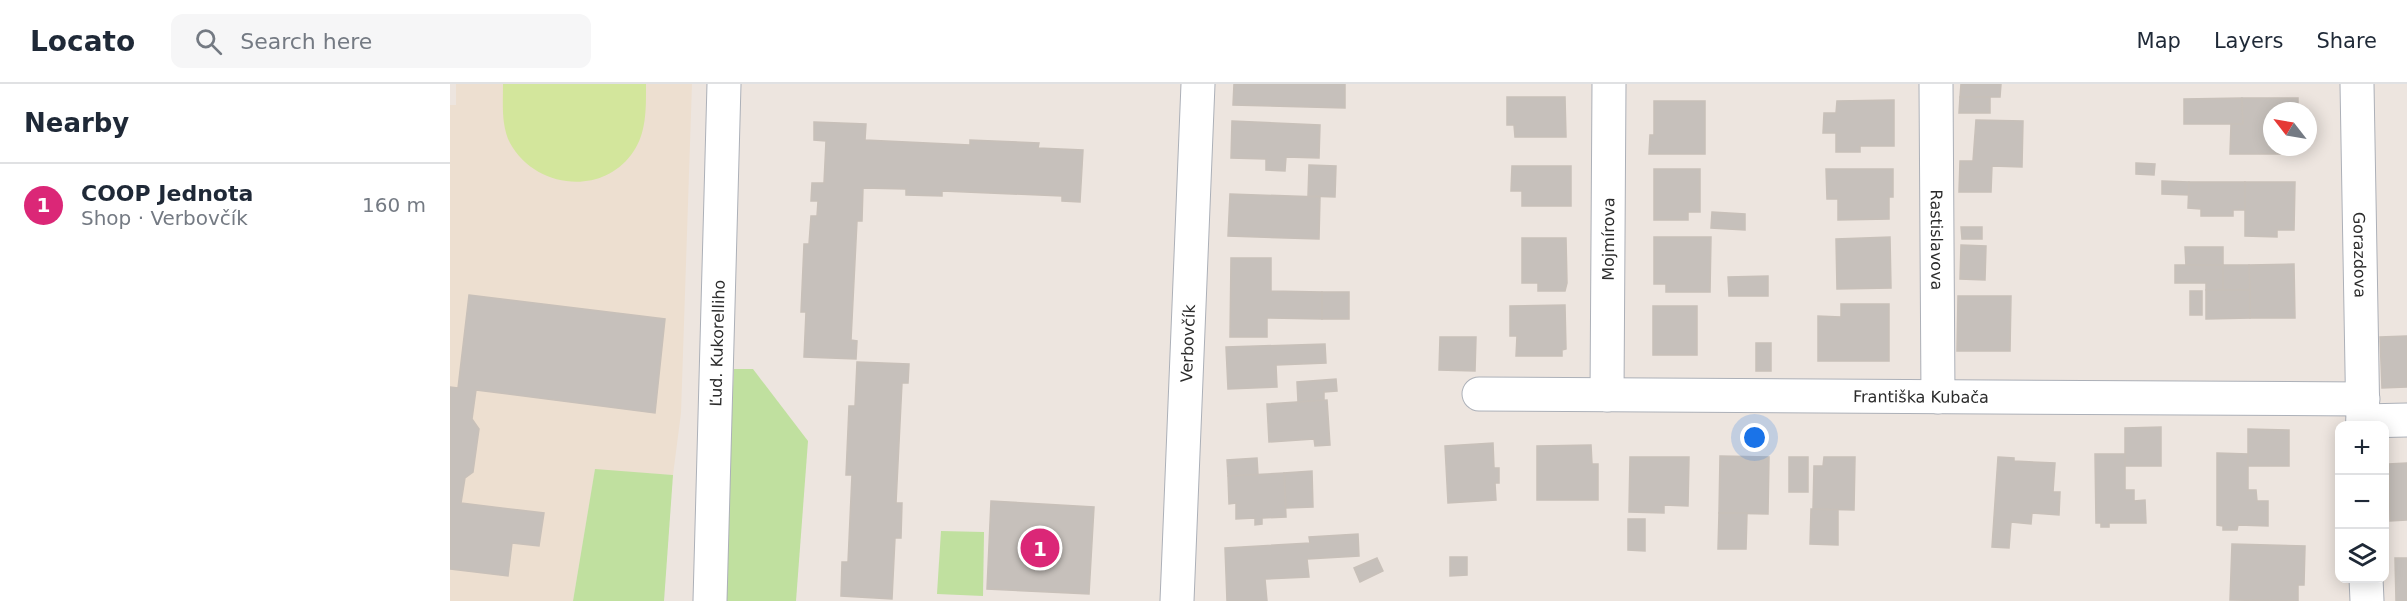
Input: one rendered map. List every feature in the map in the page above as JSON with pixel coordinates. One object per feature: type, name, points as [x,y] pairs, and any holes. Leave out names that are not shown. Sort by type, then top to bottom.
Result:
[{"type":"street","name":"Ľud. Kukorelliho","points":[[710,601],[724,84]]},
{"type":"street","name":"Verbovčík","points":[[1177,601],[1198,84]]},
{"type":"street","name":"Mojmírova","points":[[1607,395],[1609,84]]},
{"type":"street","name":"Rastislavova","points":[[1936,84],[1938,397]]},
{"type":"street","name":"Gorazdova","points":[[2357,84],[2363,415]]},
{"type":"street","name":"Františka Kubača","points":[[1479,394],[1938,397],[2363,415],[2407,420]]},
{"type":"street","points":[[2367,583],[2367,601]]},
{"type":"shaded area","points":[[456,84],[692,84],[681,413],[673,475],[595,470],[573,601],[450,601],[450,105],[456,105]]},
{"type":"green space","points":[[503,84],[646,84],[644,121],[640,139],[631,155],[618,168],[602,177],[585,181],[568,181],[550,177],[521,158],[510,143],[504,122]]},
{"type":"green space","points":[[734,369],[753,369],[808,441],[796,601],[722,601]]},
{"type":"green space","points":[[595,469],[673,475],[664,601],[573,601]]},
{"type":"green space","points":[[941,531],[984,532],[983,596],[937,594]]},
{"type":"building","points":[[1234,84],[1345,84],[1345,108],[1233,105]]},
{"type":"building","points":[[1961,84],[2001,84],[2000,97],[1960,97]]},
{"type":"building","points":[[1507,97],[1565,97],[1566,137],[1515,137],[1514,125],[1507,125]]},
{"type":"building","points":[[1960,97],[1990,97],[1990,113],[1959,113]]},
{"type":"building","points":[[2242,98],[2243,124],[2184,124],[2184,99]]},
{"type":"building","points":[[2242,98],[2298,98],[2298,102],[2263,102],[2263,154],[2230,154],[2231,124],[2243,124]]},
{"type":"building","points":[[1894,100],[1894,146],[1860,146],[1860,152],[1836,152],[1836,133],[1823,133],[1824,113],[1836,113],[1837,101]]},
{"type":"building","points":[[1654,101],[1705,101],[1705,154],[1649,154],[1650,135],[1654,135]]},
{"type":"building","points":[[1976,120],[2023,121],[2022,167],[1992,166],[1991,192],[1959,192],[1960,161],[1973,161]]},
{"type":"building","points":[[1232,121],[1320,125],[1319,158],[1286,157],[1285,171],[1266,170],[1266,159],[1231,158]]},
{"type":"building","points":[[814,122],[866,124],[865,140],[970,145],[970,140],[1039,143],[1038,148],[1083,150],[1080,202],[1062,201],[1062,196],[942,191],[942,196],[906,195],[906,189],[863,188],[862,221],[857,221],[851,340],[857,341],[856,359],[804,357],[806,312],[801,312],[804,244],[809,244],[811,216],[817,216],[818,201],[811,201],[812,183],[824,183],[826,141],[814,140]]},
{"type":"building","points":[[2136,163],[2155,164],[2154,175],[2136,174]]},
{"type":"building","points":[[1309,165],[1336,166],[1335,197],[1308,196]]},
{"type":"building","points":[[1512,166],[1571,166],[1571,206],[1522,206],[1522,191],[1511,191]]},
{"type":"building","points":[[1654,169],[1700,169],[1700,212],[1688,212],[1688,220],[1654,220]]},
{"type":"building","points":[[1826,169],[1893,169],[1893,197],[1889,197],[1889,219],[1838,220],[1838,199],[1827,199]]},
{"type":"building","points":[[2162,181],[2189,182],[2189,195],[2162,194]]},
{"type":"building","points":[[2189,182],[2245,182],[2245,210],[2233,210],[2233,216],[2201,216],[2201,209],[2188,208]]},
{"type":"building","points":[[2245,182],[2295,182],[2294,230],[2277,230],[2277,237],[2245,236]]},
{"type":"building","points":[[1230,194],[1320,197],[1319,239],[1228,236]]},
{"type":"building","points":[[1712,212],[1745,214],[1745,230],[1711,228]]},
{"type":"building","points":[[1961,227],[1982,227],[1982,239],[1962,239]]},
{"type":"building","points":[[1654,237],[1711,237],[1710,292],[1666,292],[1666,284],[1654,284]]},
{"type":"building","points":[[1890,237],[1891,288],[1837,289],[1836,239]]},
{"type":"building","points":[[1522,238],[1566,238],[1567,283],[1565,291],[1538,291],[1538,283],[1522,283]]},
{"type":"building","points":[[1961,245],[1986,246],[1985,280],[1960,279]]},
{"type":"building","points":[[2185,247],[2223,247],[2223,265],[2186,266]]},
{"type":"building","points":[[1231,258],[1271,258],[1271,291],[1322,292],[1322,319],[1267,318],[1267,337],[1230,337]]},
{"type":"building","points":[[2294,264],[2295,318],[2250,318],[2249,265]]},
{"type":"building","points":[[2175,265],[2223,265],[2223,290],[2206,290],[2206,283],[2175,283]]},
{"type":"building","points":[[2223,265],[2249,265],[2250,290],[2223,290]]},
{"type":"building","points":[[1768,276],[1768,296],[1729,296],[1728,277]]},
{"type":"building","points":[[2206,290],[2250,290],[2250,318],[2206,319]]},
{"type":"building","points":[[2190,291],[2202,291],[2202,315],[2190,315]]},
{"type":"building","points":[[1322,292],[1349,292],[1349,319],[1322,319]]},
{"type":"building","points":[[469,295],[665,319],[655,413],[476,390],[472,419],[479,429],[473,472],[465,478],[461,503],[544,513],[539,546],[512,543],[508,576],[450,569],[450,387],[458,388]]},
{"type":"building","points":[[1958,296],[2011,296],[2010,351],[1957,351]]},
{"type":"building","points":[[1841,304],[1889,304],[1889,361],[1818,361],[1818,316],[1841,317]]},
{"type":"building","points":[[1565,305],[1566,349],[1562,350],[1562,356],[1516,356],[1517,336],[1510,336],[1510,306]]},
{"type":"building","points":[[1653,306],[1697,306],[1697,355],[1653,355]]},
{"type":"building","points":[[2407,336],[2407,387],[2382,388],[2380,337]]},
{"type":"building","points":[[1440,337],[1476,337],[1475,371],[1439,370]]},
{"type":"building","points":[[1756,343],[1771,343],[1771,371],[1756,371]]},
{"type":"building","points":[[1325,344],[1326,363],[1276,365],[1277,387],[1228,389],[1226,347]]},
{"type":"building","points":[[857,362],[909,364],[908,383],[902,383],[896,503],[902,503],[901,538],[895,538],[892,599],[841,596],[842,562],[848,562],[852,475],[846,475],[849,406],[855,406]]},
{"type":"building","points":[[1336,379],[1337,391],[1324,392],[1324,400],[1298,402],[1297,382]]},
{"type":"building","points":[[1327,400],[1330,445],[1315,446],[1314,439],[1269,442],[1267,404]]},
{"type":"building","points":[[2161,427],[2161,466],[2125,466],[2125,428]]},
{"type":"building","points":[[2248,429],[2289,430],[2289,466],[2248,466]]},
{"type":"building","points":[[1493,443],[1494,468],[1499,468],[1499,483],[1495,483],[1496,500],[1448,503],[1445,446]]},
{"type":"building","points":[[1591,445],[1592,464],[1598,464],[1598,500],[1537,500],[1537,446]]},
{"type":"building","points":[[2217,453],[2248,454],[2248,490],[2256,490],[2257,501],[2268,501],[2268,526],[2238,525],[2237,530],[2223,530],[2223,526],[2217,525]]},
{"type":"building","points":[[2095,454],[2125,454],[2125,490],[2134,490],[2134,501],[2145,500],[2146,523],[2109,523],[2109,527],[2101,527],[2101,523],[2096,523]]},
{"type":"building","points":[[1720,456],[1769,457],[1768,514],[1719,513]]},
{"type":"building","points":[[1630,457],[1689,457],[1688,506],[1664,505],[1664,513],[1629,512]]},
{"type":"building","points":[[1789,457],[1808,457],[1808,492],[1789,492]]},
{"type":"building","points":[[1824,457],[1855,457],[1854,510],[1813,509],[1814,466],[1823,466]]},
{"type":"building","points":[[1998,457],[2014,458],[2014,461],[2055,463],[2053,492],[2060,492],[2059,515],[2032,513],[2031,524],[2011,522],[2009,548],[1992,547]]},
{"type":"building","points":[[1257,458],[1258,475],[1228,476],[1227,460]]},
{"type":"building","points":[[2407,463],[2407,520],[2390,521],[2389,464]]},
{"type":"building","points":[[1312,471],[1313,507],[1286,508],[1284,473]]},
{"type":"building","points":[[1284,473],[1286,517],[1262,518],[1262,524],[1255,525],[1255,518],[1236,519],[1236,503],[1229,504],[1228,476]]},
{"type":"building","points":[[991,501],[1094,507],[1089,594],[987,589]]},
{"type":"building","points":[[1811,509],[1838,510],[1838,545],[1810,544]]},
{"type":"building","points":[[1719,513],[1747,513],[1746,549],[1718,549]]},
{"type":"building","points":[[1628,519],[1645,519],[1645,551],[1628,550]]},
{"type":"building","points":[[1358,534],[1359,556],[1307,559],[1309,577],[1265,579],[1267,601],[1227,601],[1225,548],[1310,543],[1309,537]]},
{"type":"building","points":[[2232,544],[2305,546],[2304,585],[2298,585],[2298,601],[2230,600]]},
{"type":"building","points":[[1450,557],[1467,557],[1467,575],[1450,576]]},
{"type":"building","points":[[1377,558],[1383,571],[1360,582],[1354,568]]},
{"type":"building","points":[[2395,558],[2407,558],[2407,601],[2396,601]]},
{"type":"place","name":"COOP Jednota","points":[[1040,548]]}]
